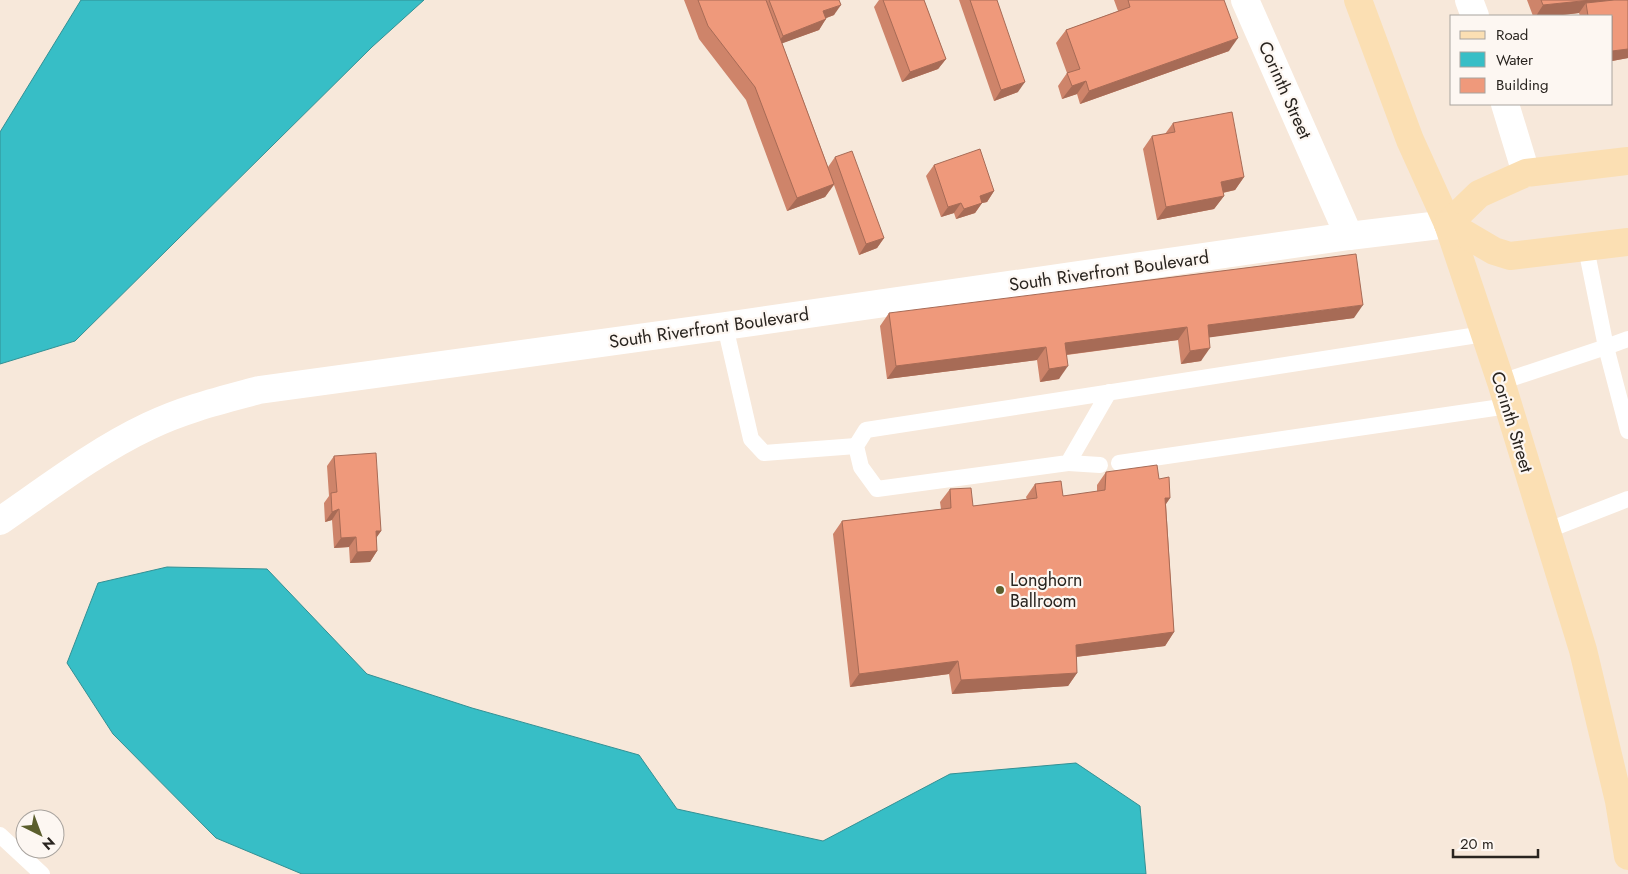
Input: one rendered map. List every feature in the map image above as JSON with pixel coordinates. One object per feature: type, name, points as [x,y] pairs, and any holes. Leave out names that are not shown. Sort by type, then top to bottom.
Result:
[{"type":"main road","name":"Corinth Street","points":[[1358,0],[1410,140],[1448,224],[1504,394],[1585,659],[1619,801],[1628,856]]},
{"type":"main road","points":[[1628,160],[1526,174],[1479,194],[1448,224],[1494,252],[1510,256],[1628,242]]},
{"type":"street","name":"Corinth Street","points":[[1245,0],[1349,236]]},
{"type":"street","points":[[1469,0],[1475,15]]},
{"type":"street","points":[[1505,105],[1526,174]]},
{"type":"street","name":"South Riverfront Boulevard","points":[[0,521],[86,462],[141,430],[203,404],[258,390],[725,326],[1349,236],[1448,224]]},
{"type":"lane","points":[[1586,248],[1606,347],[1628,431]]},
{"type":"lane","points":[[725,326],[751,439],[764,452],[856,446]]},
{"type":"lane","points":[[1100,465],[1068,463],[877,489],[861,467],[856,446],[866,430],[1484,334]]},
{"type":"lane","points":[[1119,463],[1504,394],[1606,347],[1628,339]]},
{"type":"lane","points":[[1068,463],[1109,392]]},
{"type":"lane","points":[[1546,531],[1628,499]]},
{"type":"lane","points":[[0,835],[42,874]]},
{"type":"water","points":[[81,0],[424,0],[372,47],[75,341],[0,364],[0,132]]},
{"type":"water","points":[[167,567],[267,569],[367,674],[472,708],[639,755],[677,809],[823,841],[950,774],[1076,763],[1140,806],[1146,874],[302,874],[216,838],[113,734],[67,663],[98,583]]},
{"type":"building","points":[[698,0],[766,0],[834,184],[797,198],[755,87],[708,26]]},
{"type":"building","points":[[769,0],[839,0],[841,5],[823,11],[826,19],[783,36]]},
{"type":"building","points":[[883,0],[924,0],[946,59],[910,72]]},
{"type":"building","points":[[970,0],[997,0],[1025,82],[1001,90]]},
{"type":"building","points":[[1128,0],[1224,0],[1238,38],[1089,91],[1086,81],[1072,86],[1067,73],[1080,69],[1066,30],[1130,7]]},
{"type":"building","points":[[1541,0],[1591,0],[1543,5]]},
{"type":"building","points":[[1628,0],[1628,49],[1613,51],[1613,15],[1588,15],[1586,3]]},
{"type":"building","points":[[1232,112],[1244,177],[1221,182],[1224,196],[1166,207],[1152,136],[1175,132],[1173,123]]},
{"type":"building","points":[[980,149],[994,191],[980,196],[982,203],[964,209],[961,203],[948,207],[934,165]]},
{"type":"building","points":[[852,151],[884,238],[866,244],[835,157]]},
{"type":"building","points":[[1356,254],[1363,305],[1208,325],[1210,348],[1190,351],[1187,327],[1065,343],[1068,366],[1049,369],[1046,347],[896,366],[889,313]]},
{"type":"building","points":[[376,453],[381,531],[376,531],[377,551],[357,552],[356,537],[341,538],[339,509],[332,512],[331,493],[337,492],[334,456]]},
{"type":"building","name":"Longhorn Ballroom","points":[[1157,465],[1159,479],[1169,477],[1170,498],[1165,498],[1174,632],[1076,645],[1077,673],[961,680],[958,661],[859,674],[842,521],[951,508],[950,489],[971,488],[973,506],[1037,498],[1035,484],[1061,481],[1063,496],[1105,490],[1106,472]]},
{"type":"place","name":"Longhorn Ballroom","points":[[1000,590]]}]
